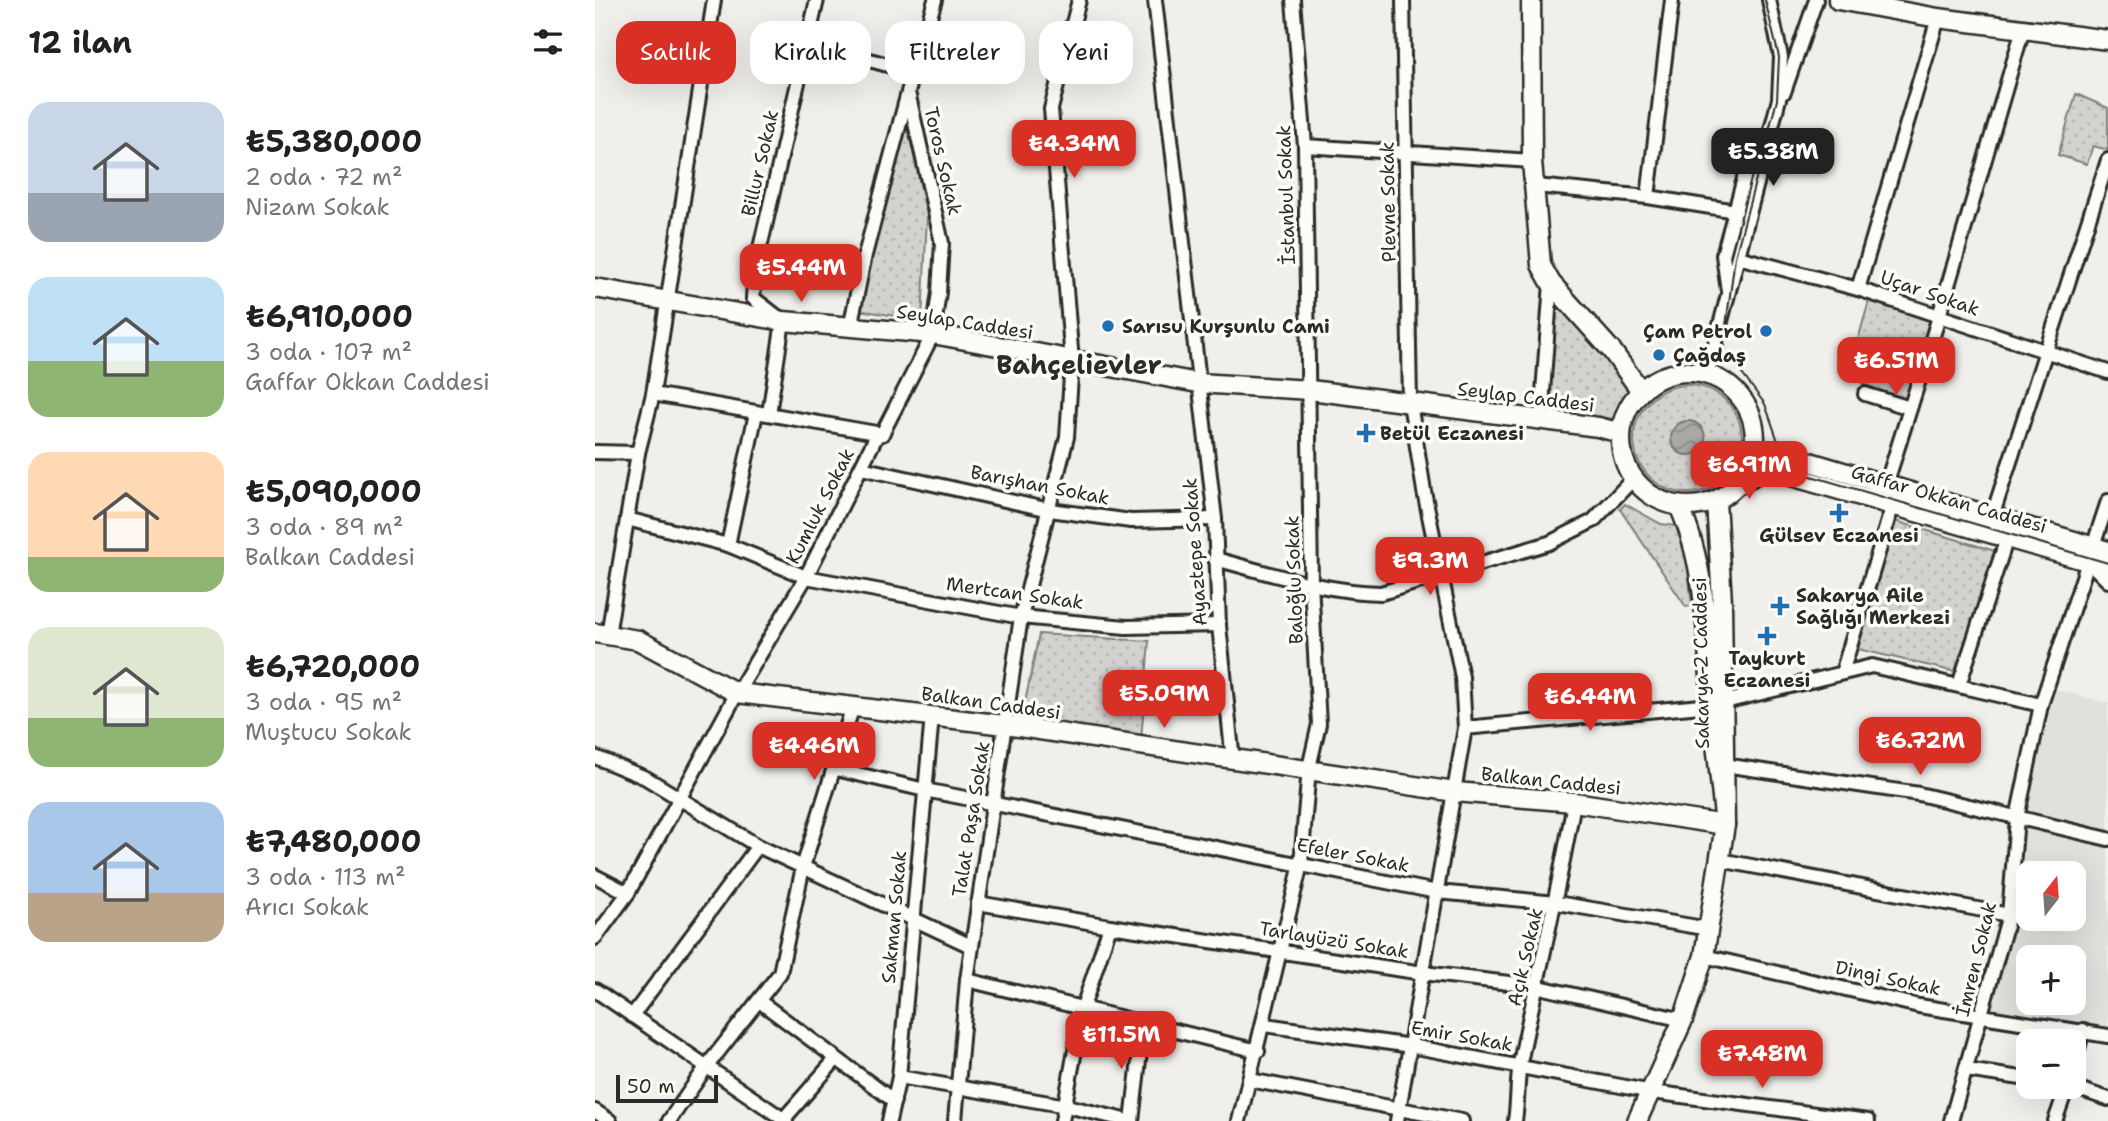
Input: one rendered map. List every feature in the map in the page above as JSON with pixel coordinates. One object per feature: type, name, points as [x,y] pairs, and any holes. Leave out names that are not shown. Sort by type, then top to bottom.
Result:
[{"type":"main road","points":[[1531,0],[1532,161],[1541,265],[1551,282],[1612,351],[1641,391]]},
{"type":"main road","points":[[1838,0],[1916,7],[1938,18],[2108,40]]},
{"type":"main road","name":"Seylap Caddesi","points":[[595,288],[783,321],[933,334],[1198,383],[1310,390],[1621,433]]},
{"type":"main road","points":[[1672,374],[1707,375],[1727,384],[1742,399],[1752,418],[1753,460],[1739,485],[1716,501],[1698,506],[1678,506],[1646,492],[1633,479],[1621,449],[1621,433],[1627,410],[1641,391],[1672,374]]},
{"type":"main road","name":"Gaffar Okkan Caddesi","points":[[1754,450],[1780,453],[1991,517],[2096,553],[2108,567]]},
{"type":"main road","name":"Gaffar Okkan Caddesi","points":[[1739,485],[1759,472],[1777,472],[2007,538],[2096,553]]},
{"type":"main road","name":"Sakarya-2 Caddesi","points":[[1716,501],[1718,703],[1725,825]]},
{"type":"main road","points":[[1678,506],[1691,533],[1718,703]]},
{"type":"main road","name":"Balkan Caddesi","points":[[601,634],[638,640],[737,693],[1005,725],[1233,761],[1309,768],[1455,792],[1574,802],[1725,825]]},
{"type":"main road","name":"Sakarya-2 Caddesi","points":[[1637,1121],[1683,1020],[1704,956],[1725,825],[1724,765],[1718,703]]},
{"type":"street","points":[[601,634],[627,519],[638,453],[653,394],[714,0]]},
{"type":"street","name":"Billur Sokak","points":[[813,21],[817,0]]},
{"type":"street","name":"Toros Sokak","points":[[929,21],[935,0]]},
{"type":"street","name":"Talat Paşa Sokak","points":[[955,1121],[971,946],[1021,617],[1067,437],[1072,361],[1051,109],[1079,0]]},
{"type":"street","name":"Ayaztepe Sokak","points":[[1155,0],[1215,519],[1219,625],[1233,761]]},
{"type":"street","name":"İstanbul Sokak","points":[[1293,0],[1305,146],[1310,390]]},
{"type":"street","name":"Plevne Sokak","points":[[1398,1115],[1465,727],[1462,677],[1425,491],[1411,403],[1403,0]]},
{"type":"street","points":[[1648,197],[1672,0]]},
{"type":"street","points":[[1769,0],[1781,57],[1779,99]]},
{"type":"street","points":[[1707,375],[1779,99],[1816,0]]},
{"type":"street","points":[[1858,289],[1938,18]]},
{"type":"street","points":[[1886,485],[1939,317],[2023,29]]},
{"type":"street","name":"Billur Sokak","points":[[783,321],[753,298],[755,270],[798,84]]},
{"type":"street","name":"Toros Sokak","points":[[910,84],[908,92],[942,243],[933,334]]},
{"type":"street","points":[[850,328],[865,255],[908,92]]},
{"type":"street","points":[[1305,146],[1532,161]]},
{"type":"street","points":[[1728,291],[1723,255],[1746,171],[1765,155]]},
{"type":"street","points":[[1991,517],[2107,167]]},
{"type":"street","points":[[1536,186],[1648,197],[1736,211]]},
{"type":"street","name":"Uçar Sokak","points":[[1738,257],[1858,289],[2044,353],[2108,372]]},
{"type":"street","points":[[1541,420],[1551,282]]},
{"type":"street","points":[[728,545],[783,321]]},
{"type":"street","name":"Kumluk Sokak","points":[[595,938],[628,892],[737,693],[806,577],[877,435],[882,434],[933,334]]},
{"type":"street","name":"Baloğlu Sokak","points":[[1239,1121],[1265,1025],[1301,864],[1309,768],[1319,724],[1311,583],[1310,390]]},
{"type":"street","points":[[653,394],[882,434]]},
{"type":"street","points":[[1865,394],[1910,408]]},
{"type":"street","points":[[595,452],[638,453]]},
{"type":"street","name":"Barışhan Sokak","points":[[861,468],[1050,510],[1131,521],[1215,519]]},
{"type":"street","points":[[1215,559],[1358,593],[1381,593],[1444,577],[1549,544],[1593,521],[1633,479]]},
{"type":"street","name":"İmren Sokak","points":[[1951,1121],[2009,915],[2017,818],[2041,705],[2096,553],[2108,501]]},
{"type":"street","points":[[1842,673],[1893,504]]},
{"type":"street","name":"Mertcan Sokak","points":[[627,519],[728,545],[806,577],[1021,617],[1126,627],[1219,625]]},
{"type":"street","points":[[1959,685],[2007,538]]},
{"type":"street","points":[[2096,553],[2108,581]]},
{"type":"street","points":[[1465,727],[1718,703],[1872,666],[2041,705]]},
{"type":"street","points":[[669,1121],[707,1066],[780,973],[803,867],[836,769],[853,706]]},
{"type":"street","name":"Sakman Sokak","points":[[889,1121],[899,1077],[932,716]]},
{"type":"street","points":[[595,757],[646,778],[758,846],[971,946]]},
{"type":"street","points":[[1724,765],[1919,794],[2108,839]]},
{"type":"street","name":"Efeler Sokak","points":[[836,769],[992,804],[1437,892],[1556,903],[1709,929]]},
{"type":"street","name":"Açık Sokak","points":[[1515,1121],[1520,1066],[1535,986],[1556,903],[1574,802]]},
{"type":"street","points":[[632,1016],[758,846]]},
{"type":"street","points":[[1720,860],[2009,915]]},
{"type":"street","points":[[595,876],[628,892]]},
{"type":"street","name":"Tarlayüzü Sokak","points":[[978,903],[1423,974],[1535,986],[1683,1020]]},
{"type":"street","points":[[1062,1121],[1067,1106],[1083,1007],[1110,926]]},
{"type":"street","name":"Dingi Sokak","points":[[1704,956],[1919,1006],[2077,1029]]},
{"type":"street","points":[[967,980],[1258,1051]]},
{"type":"street","points":[[595,990],[784,1121],[836,1059]]},
{"type":"street","points":[[759,1001],[894,1101]]},
{"type":"street","points":[[899,1077],[1067,1106],[1131,1121],[1143,1025]]},
{"type":"street","name":"Emir Sokak","points":[[1265,1025],[1411,1046],[1652,1092],[1868,1121]]},
{"type":"street","name":"Dingi Sokak","points":[[2086,1030],[2107,1032]]},
{"type":"street","points":[[1966,1070],[2016,1077]]},
{"type":"street","points":[[1250,1080],[1398,1115],[1462,1121]]},
{"type":"street","points":[[2086,1091],[2108,1099]]},
{"type":"street","points":[[2055,1121],[2063,1099]]},
{"type":"street","points":[[595,1111],[610,1121]]},
{"type":"shaded area","points":[[2076,94],[2108,108],[2108,150],[2093,146],[2087,164],[2058,155]]},
{"type":"shaded area","points":[[906,120],[927,216],[922,320],[858,310]]},
{"type":"shaded area","points":[[1553,298],[1636,387],[1621,419],[1545,415]]},
{"type":"shaded area","points":[[1869,301],[1937,323],[1913,401],[1862,384],[1852,361]]},
{"type":"shaded area","points":[[1688,385],[1709,389],[1726,401],[1738,418],[1742,439],[1738,460],[1726,477],[1709,489],[1688,493],[1667,489],[1650,477],[1638,460],[1634,439],[1638,418],[1650,401],[1667,389]]},
{"type":"shaded area","points":[[1625,504],[1661,524],[1683,527],[1692,606],[1686,607],[1620,509]]},
{"type":"shaded area","points":[[1895,521],[1995,551],[1956,672],[1858,649]]},
{"type":"shaded area","points":[[1039,634],[1149,641],[1141,740],[1021,722]]},
{"type":"shaded area","points":[[2046,687],[2108,703],[2108,1025],[2105,1035],[2086,1032],[2086,1029],[2070,1029],[1983,1014],[2009,915],[2017,818]]},
{"type":"water","points":[[1688,421],[1700,426],[1705,438],[1700,450],[1688,455],[1676,450],[1671,438],[1676,426]]},
{"type":"tram line","points":[[1765,0],[1779,57],[1777,100],[1735,257],[1724,341],[1726,353],[1765,404],[1786,464],[1794,471],[2108,563]]},
{"type":"place","name":"Sarısu Kurşunlu Cami","points":[[1108,326]]},
{"type":"place","name":"Çam Petrol","points":[[1766,331]]},
{"type":"place","name":"Çağdaş","points":[[1659,355]]},
{"type":"place","name":"Betül Eczanesi","points":[[1366,433]]},
{"type":"place","name":"Gülsev Eczanesi","points":[[1839,513]]},
{"type":"place","name":"Sakarya Aile Sağlığı Merkezi","points":[[1780,606]]},
{"type":"place","name":"Taykurt Eczanesi","points":[[1767,636]]},
{"type":"district","name":"Bahçelievler","points":[[1079,364]]}]
